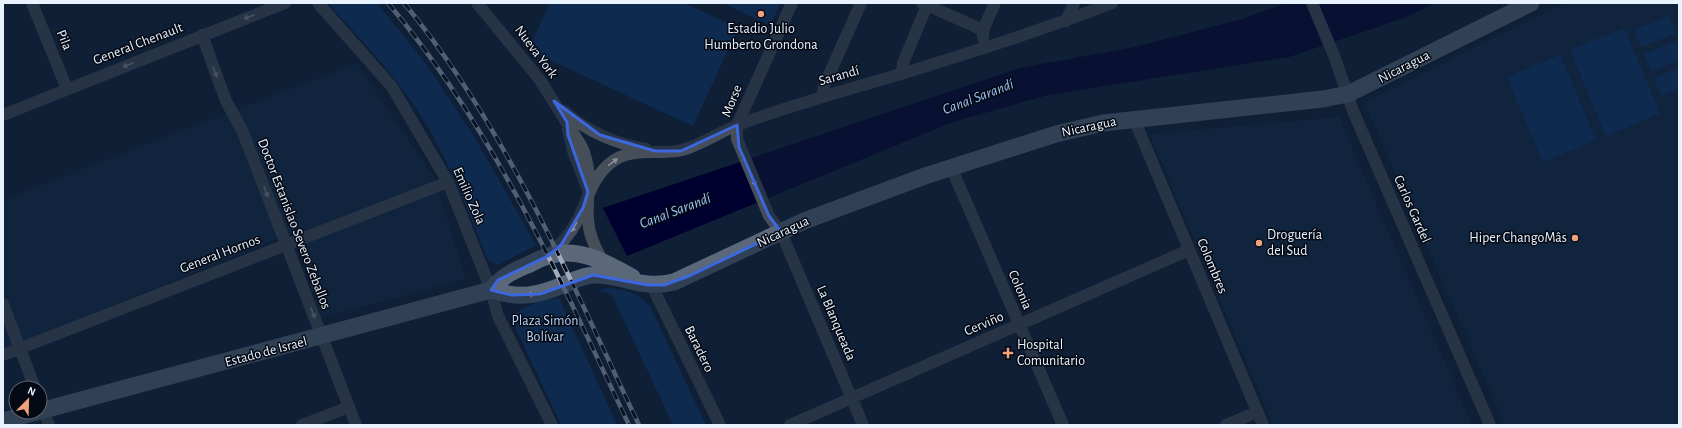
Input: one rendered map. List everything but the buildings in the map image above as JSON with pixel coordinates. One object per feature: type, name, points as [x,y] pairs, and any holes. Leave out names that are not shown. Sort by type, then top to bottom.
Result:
[{"type":"main road","name":"Nicaragua","points":[[650,285],[674,282],[804,221],[951,167],[1085,126],[1134,119],[1323,99],[1348,94],[1531,3]]},
{"type":"main road","points":[[564,253],[579,254],[602,260],[650,285],[593,275],[582,277],[540,294],[511,296],[491,290],[502,277],[548,256],[564,253]]},
{"type":"main road","name":"Estado de Israel","points":[[48,410],[491,290]]},
{"type":"street","name":"Pila","points":[[32,3],[67,89]]},
{"type":"street","name":"General Chenault","points":[[3,115],[285,3]]},
{"type":"street","name":"Emilio Zola","points":[[318,3],[392,87],[448,182],[491,290],[498,316],[552,425]]},
{"type":"street","name":"Morse","points":[[781,232],[769,216],[739,147],[737,139],[737,125],[792,3]]},
{"type":"street","points":[[822,96],[824,86],[860,3]]},
{"type":"street","points":[[984,47],[983,30],[995,3]]},
{"type":"street","points":[[1066,21],[1074,3]]},
{"type":"street","name":"Sarandí","points":[[588,192],[598,176],[612,161],[626,155],[655,151],[681,150],[737,125],[822,96],[902,73],[1066,21],[1112,3]]},
{"type":"street","name":"Carlos Gardel","points":[[1312,3],[1335,58],[1353,111],[1490,425]]},
{"type":"street","name":"Nueva York","points":[[480,4],[540,80],[567,122],[568,135],[588,192],[589,228],[596,250],[602,260]]},
{"type":"street","points":[[902,73],[903,63],[926,4],[983,30]]},
{"type":"street","name":"Doctor Estanislao Severo Zeballos","points":[[202,35],[226,101],[242,130],[356,425]]},
{"type":"street","points":[[554,101],[568,114],[600,135],[624,144],[655,151]]},
{"type":"street","name":"Colombres","points":[[1134,119],[1263,425]]},
{"type":"street","name":"Colonia","points":[[951,167],[1063,425]]},
{"type":"street","name":"General Hornos","points":[[3,355],[448,182]]},
{"type":"street","points":[[548,256],[561,245],[570,234],[583,208],[588,192]]},
{"type":"street","name":"La Blanqueada","points":[[781,232],[863,425]]},
{"type":"street","name":"Cerviño","points":[[790,425],[1189,250]]},
{"type":"street","name":"Baradero","points":[[650,285],[720,425]]},
{"type":"street","points":[[3,304],[32,380]]},
{"type":"street","points":[[302,425],[348,407]]},
{"type":"street","points":[[1226,425],[1257,412]]},
{"type":"highlighted area","points":[[554,101],[600,135],[655,151],[681,151],[737,125],[739,147],[769,216],[781,232],[689,276],[664,285],[648,285],[593,275],[540,294],[511,295],[491,290],[498,280],[548,256],[561,245],[583,208],[588,192],[568,135],[567,122]]},
{"type":"shaded area","points":[[1565,3],[1679,3],[1679,425],[1505,425],[1364,102]]},
{"type":"shaded area","points":[[357,63],[435,179],[466,279],[321,318],[294,232],[3,350],[3,200]]},
{"type":"shaded area","points":[[1339,117],[1472,425],[1273,425],[1149,134]]},
{"type":"green space","points":[[328,3],[378,4],[427,65],[475,138],[536,245],[498,265],[488,260],[449,167],[420,114],[388,70]]},
{"type":"green space","points":[[550,3],[684,3],[738,28],[693,126],[528,50]]},
{"type":"green space","name":"Estadio Julio Humberto Grondona","points":[[722,3],[781,3],[770,25]]},
{"type":"green space","points":[[1669,16],[1676,33],[1641,47],[1634,30]]},
{"type":"green space","points":[[1624,28],[1660,113],[1606,136],[1570,50]]},
{"type":"green space","points":[[1679,40],[1679,60],[1651,71],[1644,54]]},
{"type":"green space","points":[[1560,55],[1596,140],[1543,162],[1507,77]]},
{"type":"green space","points":[[1679,68],[1679,89],[1661,96],[1654,78]]},
{"type":"green space","points":[[607,288],[631,292],[650,306],[706,425],[673,425],[612,295],[598,290]]},
{"type":"green space","name":"Plaza Simón Bolívar","points":[[559,298],[617,425],[561,425],[510,316],[538,301]]},
{"type":"water","name":"Canal Sarandí","points":[[1287,3],[1435,3],[1404,18],[1289,57],[1048,95],[953,122],[627,256],[603,208],[1020,68],[1135,47],[1242,19]]},
{"type":"railway","points":[[388,3],[426,51],[461,101],[492,153],[550,260],[629,425]]},
{"type":"railway","points":[[404,3],[441,51],[474,101],[505,153],[534,206],[588,315],[639,425]]},
{"type":"place","name":"Estadio Julio Humberto Grondona","points":[[761,14]]},
{"type":"place","name":"Hiper ChangoMâs","points":[[1575,238]]},
{"type":"place","name":"Droguería del Sud","points":[[1259,243]]},
{"type":"place","name":"Hospital Comunitario","points":[[1008,353]]}]
